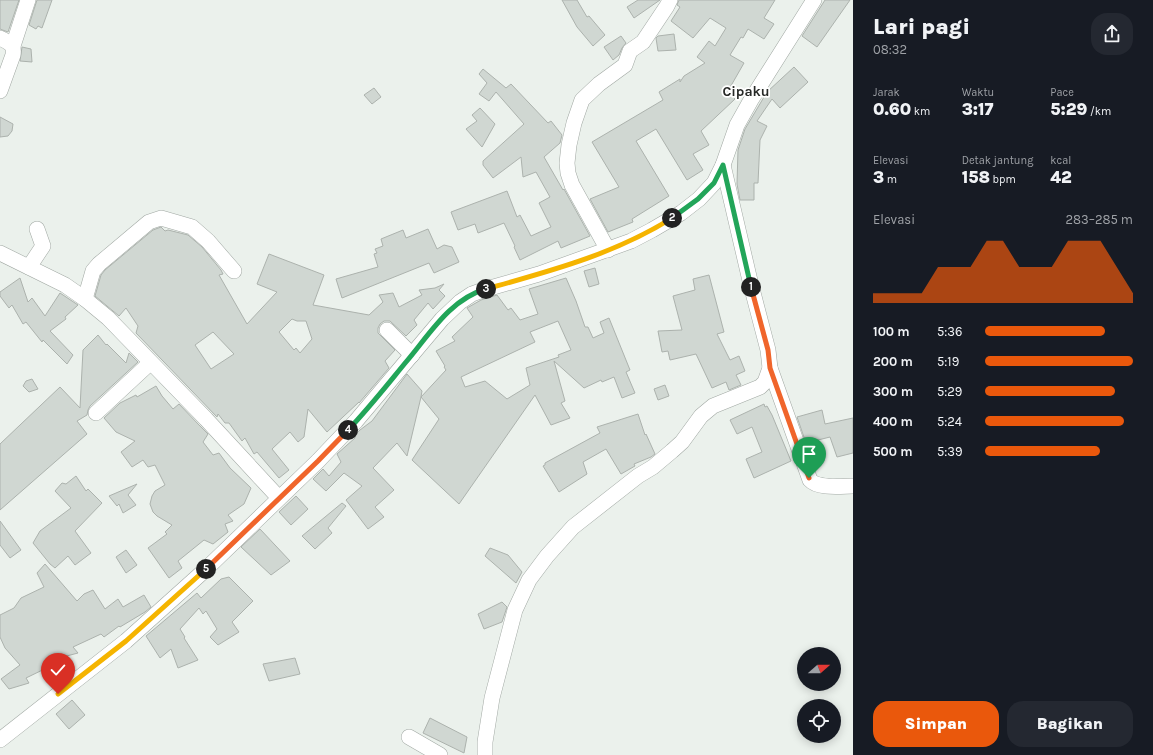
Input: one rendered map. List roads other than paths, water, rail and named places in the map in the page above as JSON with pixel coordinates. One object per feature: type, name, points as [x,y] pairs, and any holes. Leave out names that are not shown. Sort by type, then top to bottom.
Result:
[{"type":"street","points":[[0,91],[13,55],[13,46],[28,0]]},
{"type":"street","points":[[608,250],[572,185],[568,173],[567,162],[569,145],[574,123],[582,100],[599,84],[625,65],[630,51],[643,42],[670,0]]},
{"type":"street","points":[[0,740],[126,641],[205,570],[318,461],[356,422],[442,319],[460,302],[472,294],[539,274],[631,241],[681,213],[698,199],[714,183],[723,165],[737,125],[750,100],[814,0]]},
{"type":"street","points":[[0,38],[13,46]]},
{"type":"street","points":[[723,165],[768,350],[770,368],[810,480],[814,484],[853,486]]},
{"type":"street","points":[[85,299],[93,271],[98,264],[148,222],[162,218],[192,227],[204,237],[234,271]]},
{"type":"street","points":[[29,267],[43,246],[37,229]]},
{"type":"street","points":[[0,253],[65,285],[108,318],[206,419],[279,498]]},
{"type":"street","points":[[387,330],[412,355]]},
{"type":"street","points":[[96,413],[150,363]]},
{"type":"street","points":[[485,755],[485,742],[492,698],[516,610],[529,580],[547,556],[573,527],[638,476],[653,467],[672,452],[682,442],[707,410],[713,406],[760,387],[765,382],[770,368]]},
{"type":"street","points":[[409,737],[440,755]]},
{"type":"district","name":"Cipaku","points":[[746,91]]}]
